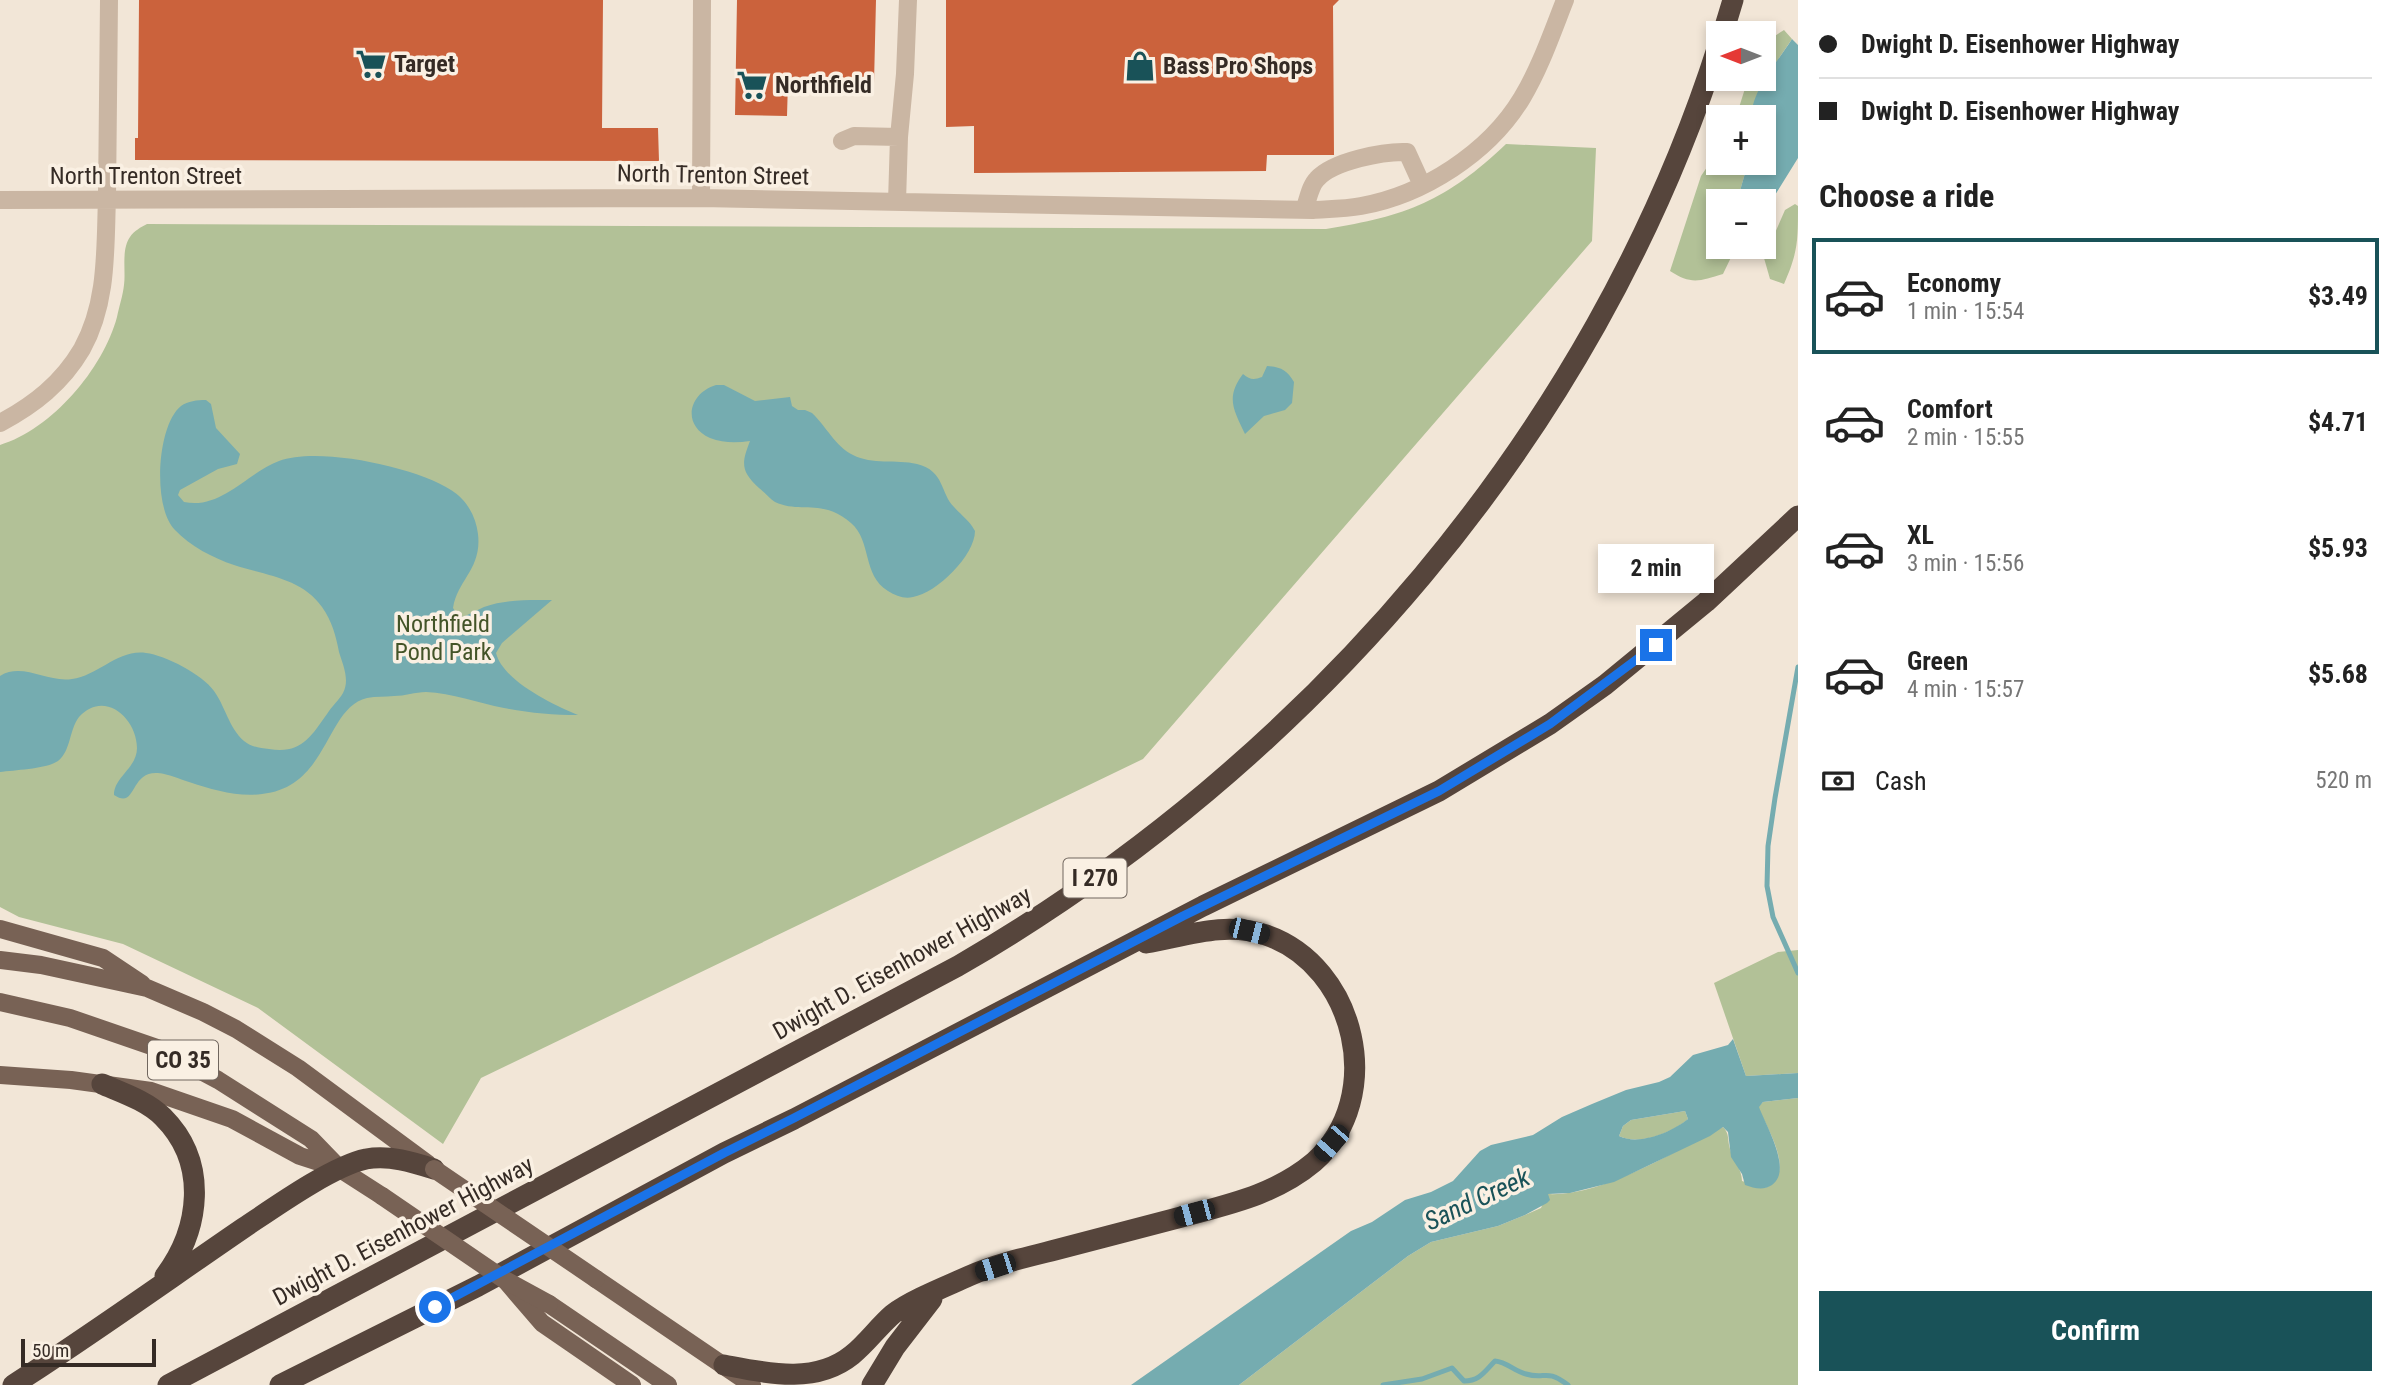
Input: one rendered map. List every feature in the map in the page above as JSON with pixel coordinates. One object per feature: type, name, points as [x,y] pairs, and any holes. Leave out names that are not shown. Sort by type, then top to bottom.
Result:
[{"type":"highway","points":[[1727,21],[1733,0]]},
{"type":"highway","name":"Dwight D. Eisenhower Highway","points":[[168,1385],[977,955],[1023,928],[1179,815],[1272,735],[1343,666],[1442,550],[1529,433],[1576,360],[1635,249],[1689,130],[1706,81]]},
{"type":"highway","points":[[280,1385],[478,1286],[724,1153],[1123,947],[1380,822],[1496,759],[1550,724],[1656,645],[1731,581],[1798,516]]},
{"type":"highway","points":[[724,1365],[771,1374],[791,1375],[822,1370],[852,1355],[895,1313],[972,1274],[1245,1200],[1284,1184],[1316,1160],[1331,1143],[1341,1125],[1353,1083],[1355,1063],[1350,1024],[1334,990],[1310,963],[1282,942],[1266,935],[1232,929],[1198,931],[1123,947]]},
{"type":"highway","points":[[102,1084],[138,1100],[164,1118],[178,1137],[191,1166],[194,1200],[192,1222],[182,1251],[158,1286]]},
{"type":"highway","points":[[13,1385],[261,1216],[340,1169],[377,1158],[391,1158],[434,1168]]},
{"type":"highway","points":[[872,1385],[895,1347],[940,1289]]},
{"type":"main road","points":[[0,929],[103,958],[147,988]]},
{"type":"main road","name":"CO 35","points":[[0,960],[41,965],[147,988],[203,1012],[255,1041],[298,1068],[434,1168],[752,1385]]},
{"type":"main road","name":"CO 35","points":[[0,1002],[70,1018],[160,1049],[218,1080],[311,1139],[340,1169],[505,1280],[549,1304],[668,1385]]},
{"type":"main road","points":[[0,1074],[151,1091],[232,1119],[300,1156],[340,1169]]},
{"type":"main road","points":[[505,1280],[542,1323],[632,1385]]},
{"type":"street","points":[[0,423],[25,409],[55,386],[82,348],[99,305],[106,261],[108,0]]},
{"type":"street","points":[[701,198],[702,0]]},
{"type":"street","points":[[897,202],[908,0]]},
{"type":"street","name":"North Trenton Street","points":[[0,200],[488,197],[701,198],[1304,210],[1361,206],[1422,186],[1464,160],[1505,122],[1533,77],[1565,0]]},
{"type":"street","points":[[842,141],[853,136],[899,137]]},
{"type":"street","points":[[1304,210],[1315,181],[1328,169],[1394,152],[1407,152],[1422,186]]},
{"type":"green space","points":[[1784,30],[1792,39],[1776,62],[1776,36]]},
{"type":"green space","points":[[1744,91],[1759,91],[1754,105],[1740,105]]},
{"type":"green space","name":"Northfield Pond Park","points":[[1506,144],[1596,148],[1592,241],[1143,759],[481,1078],[443,1144],[258,1008],[123,944],[19,917],[0,907],[0,445],[38,426],[73,394],[88,376],[110,337],[117,317],[123,289],[127,242],[147,224],[1326,229],[1380,218],[1424,203],[1464,180]]},
{"type":"green space","points":[[1706,169],[1706,175],[1745,175],[1740,189],[1706,189],[1706,259],[1730,259],[1723,274],[1702,280],[1690,280],[1670,271],[1701,176]]},
{"type":"green space","points":[[1795,204],[1798,206],[1796,246],[1784,284],[1770,279],[1764,259],[1776,259],[1776,231],[1785,210]]},
{"type":"green space","points":[[1798,950],[1798,1073],[1746,1076],[1714,983],[1778,952]]},
{"type":"green space","points":[[1798,1098],[1798,1385],[1239,1385],[1408,1256],[1431,1242],[1498,1226],[1525,1215],[1541,1208],[1547,1194],[1591,1188],[1638,1171],[1723,1127],[1727,1132],[1730,1149],[1741,1172],[1742,1181],[1765,1188],[1774,1181],[1779,1172],[1779,1162],[1773,1139],[1758,1107],[1763,1102]]},
{"type":"green space","points":[[1685,1111],[1688,1119],[1664,1133],[1636,1140],[1619,1136],[1623,1126],[1631,1120]]},
{"type":"water","points":[[1792,39],[1798,45],[1798,158],[1776,194],[1776,189],[1740,189],[1745,175],[1776,175],[1776,105],[1753,105],[1759,91],[1776,91],[1776,63]]},
{"type":"water","points":[[1267,366],[1283,370],[1294,382],[1292,403],[1285,410],[1264,416],[1245,434],[1233,404],[1234,390],[1243,374],[1254,379],[1262,377]]},
{"type":"water","points":[[724,385],[755,401],[790,397],[792,406],[812,413],[836,441],[853,455],[868,460],[926,467],[937,477],[950,501],[975,531],[969,551],[953,572],[923,594],[906,598],[888,591],[874,576],[862,539],[851,523],[831,511],[775,502],[746,472],[744,461],[750,441],[715,440],[695,425],[692,410],[695,402],[707,389]]},
{"type":"water","points":[[206,400],[211,404],[216,428],[240,454],[237,464],[218,469],[180,490],[178,495],[184,502],[210,501],[222,496],[279,461],[317,456],[366,461],[391,467],[451,490],[466,503],[473,515],[478,534],[473,565],[453,608],[463,617],[484,607],[501,603],[552,600],[502,643],[496,653],[508,673],[519,682],[543,698],[578,715],[523,711],[436,693],[370,697],[353,705],[342,716],[314,763],[301,777],[284,788],[262,794],[234,794],[158,773],[142,778],[126,798],[121,798],[114,795],[115,789],[136,755],[136,737],[125,718],[117,711],[99,706],[89,709],[79,717],[65,752],[58,761],[38,767],[0,772],[0,676],[9,672],[72,679],[91,673],[126,655],[154,655],[183,667],[209,685],[244,741],[256,747],[280,750],[297,746],[310,737],[343,693],[346,678],[335,634],[325,612],[314,597],[293,584],[226,562],[202,551],[181,536],[168,519],[160,486],[162,448],[167,430],[181,406]]},
{"type":"water","name":"Sand Creek","points":[[1733,1039],[1746,1076],[1798,1073],[1798,1098],[1763,1102],[1759,1107],[1779,1159],[1778,1178],[1769,1187],[1755,1188],[1745,1185],[1742,1174],[1731,1157],[1728,1132],[1723,1127],[1710,1136],[1614,1182],[1570,1193],[1548,1194],[1550,1200],[1547,1203],[1525,1215],[1498,1226],[1431,1242],[1408,1256],[1239,1385],[1131,1385],[1351,1231],[1372,1222],[1405,1200],[1431,1192],[1453,1181],[1480,1151],[1491,1145],[1533,1135],[1562,1117],[1626,1090],[1659,1082],[1670,1077],[1693,1055],[1728,1045]],"holes":[[[1685,1111],[1688,1119],[1655,1136],[1636,1139],[1619,1136],[1623,1126],[1631,1120]]]},
{"type":"building","name":"Target","points":[[139,0],[603,0],[602,128],[658,128],[659,161],[135,160],[135,138],[138,138]]},
{"type":"building","points":[[737,0],[876,0],[874,83],[788,81],[787,116],[735,115]]},
{"type":"building","name":"Bass Pro Shops","points":[[946,0],[1339,0],[1333,6],[1334,155],[1267,155],[1266,171],[974,173],[974,126],[946,127]]},
{"type":"waterway","points":[[1798,667],[1768,846],[1767,886],[1773,917],[1798,973]]},
{"type":"waterway","points":[[1383,1385],[1422,1379],[1452,1368],[1464,1381],[1470,1381],[1482,1375],[1495,1361],[1526,1374],[1555,1377],[1568,1385]]},
{"type":"place","name":"Target","points":[[371,64]]},
{"type":"place","name":"Bass Pro Shops","points":[[1140,66]]},
{"type":"place","name":"Northfield","points":[[752,85]]},
{"type":"route","points":[[435,1307],[724,1153],[1183,916],[1439,791],[1550,724],[1656,645]]}]
